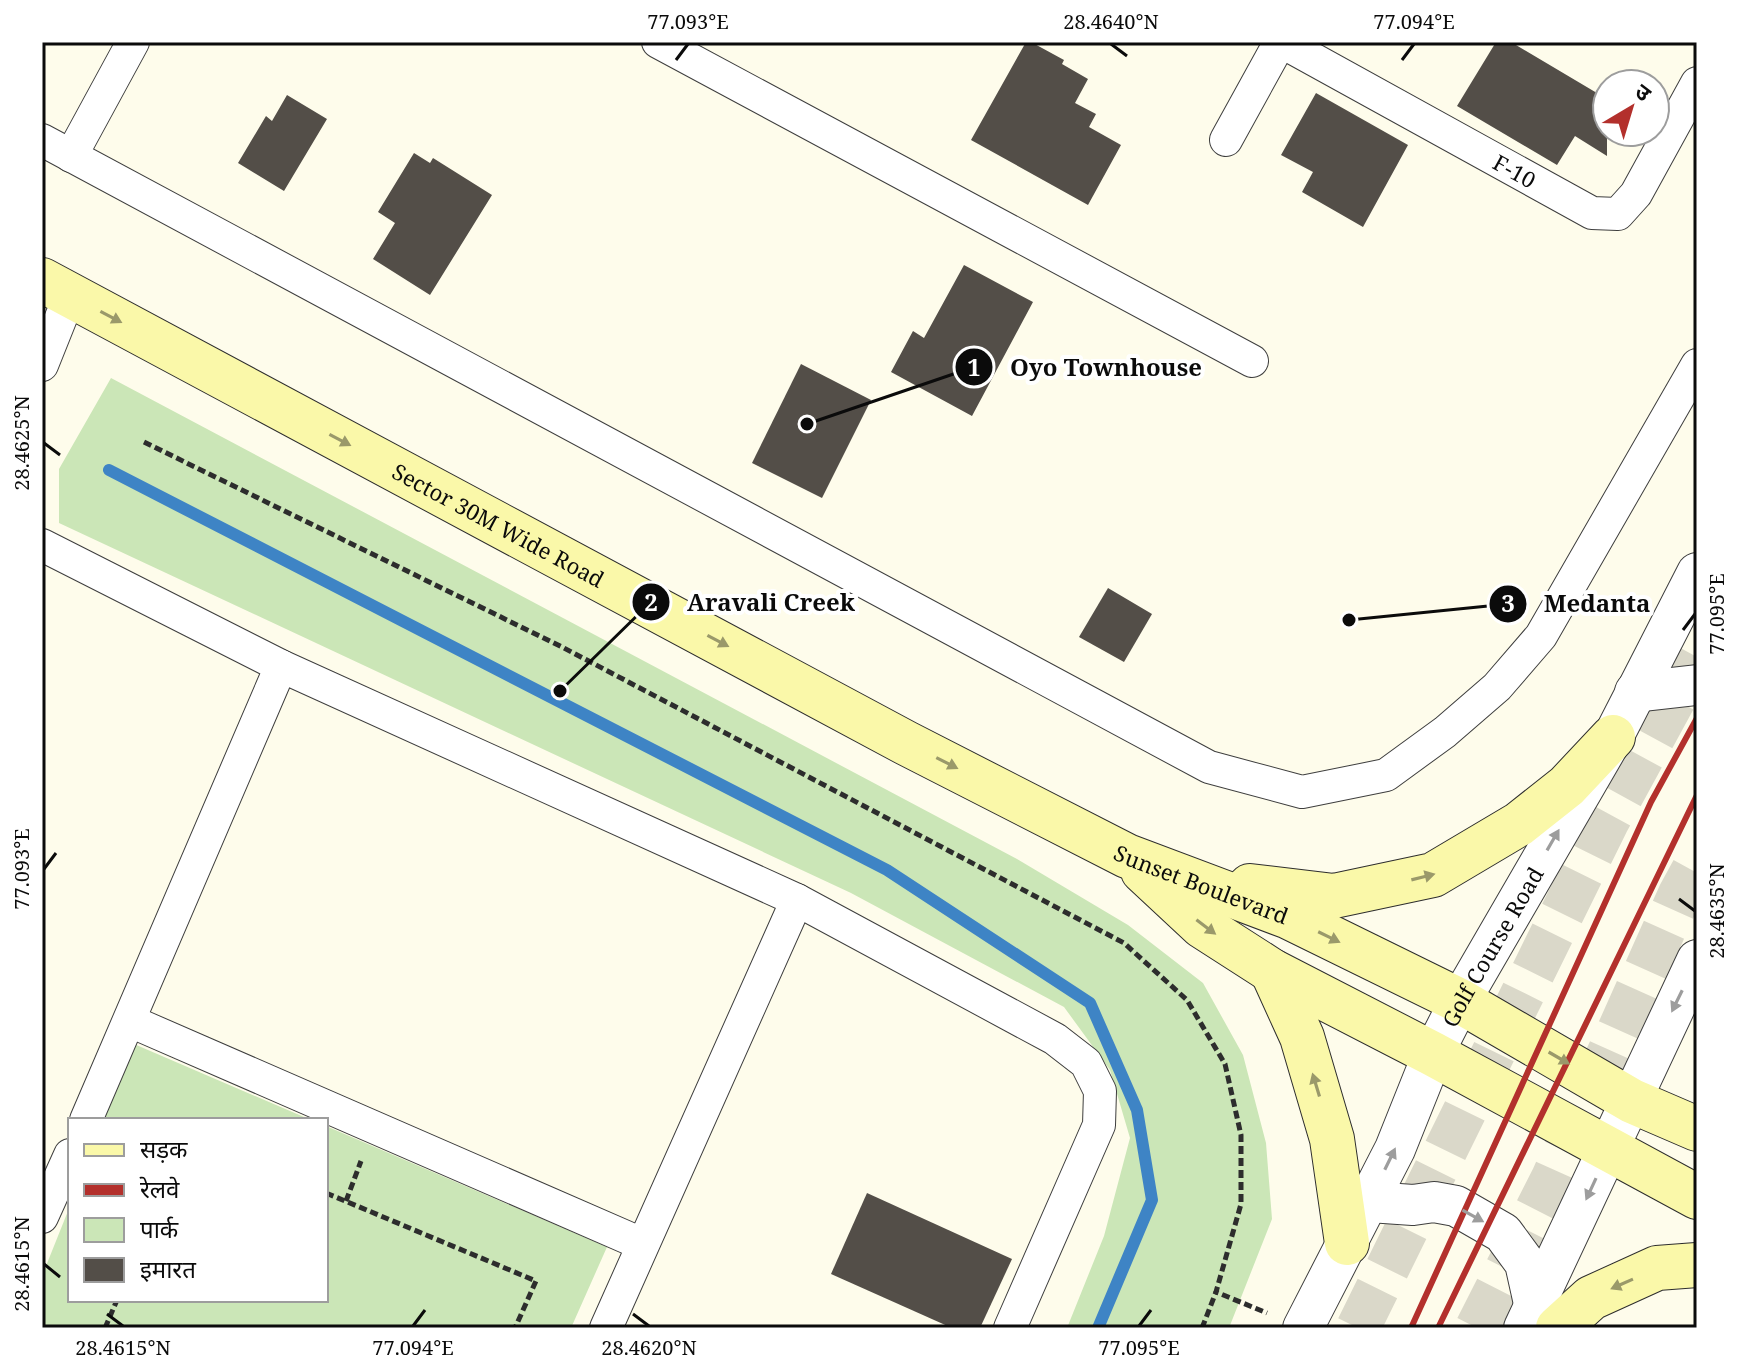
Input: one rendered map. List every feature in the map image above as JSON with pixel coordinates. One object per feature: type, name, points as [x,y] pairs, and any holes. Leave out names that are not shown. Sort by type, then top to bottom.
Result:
[{"type":"main road","name":"Sector 30M Wide Road","points":[[56,288],[906,743],[1127,856]]},
{"type":"main road","points":[[1127,856],[1231,884],[1334,896],[1433,875],[1519,824],[1567,786],[1613,737]]},
{"type":"main road","name":"Sunset Boulevard","points":[[1127,856],[1202,926],[1272,971],[1697,1197]]},
{"type":"main road","name":"Sunset Boulevard","points":[[1127,856],[1289,917],[1460,1001],[1632,1101],[1697,1129]]},
{"type":"main road","points":[[1272,971],[1302,1037],[1332,1139],[1347,1243]]},
{"type":"main road","points":[[1539,1321],[1657,1268],[1697,1265]]},
{"type":"street","points":[[71,156],[133,42]]},
{"type":"street","points":[[658,42],[1252,361]]},
{"type":"street","points":[[1226,140],[1281,42]]},
{"type":"street","name":"F-10","points":[[1281,42],[1592,213],[1618,214],[1636,194],[1697,83]]},
{"type":"street","points":[[42,140],[1209,767],[1302,792],[1386,775],[1445,732],[1497,687],[1541,636],[1697,365]]},
{"type":"street","points":[[42,365],[56,288]]},
{"type":"street","points":[[42,545],[281,666],[797,900],[1055,1039],[1086,1063],[1100,1091],[1099,1125],[1010,1328]]},
{"type":"street","name":"Golf Course Road","points":[[1289,1323],[1347,1243],[1370,1202],[1433,1054],[1460,1001],[1613,737],[1697,573]]},
{"type":"street","points":[[87,1118],[281,666]]},
{"type":"street","points":[[1635,692],[1697,685]]},
{"type":"street","points":[[606,1328],[797,900]]},
{"type":"street","points":[[1539,1321],[1609,1150],[1697,960]]},
{"type":"street","points":[[130,1021],[642,1244]]},
{"type":"street","points":[[42,1217],[68,1159]]},
{"type":"street","points":[[1370,1202],[1413,1205],[1434,1202],[1456,1206],[1503,1233],[1525,1263],[1539,1321]]},
{"type":"path","points":[[144,442],[562,647],[1124,943],[1187,1000],[1225,1064],[1241,1135],[1241,1204],[1216,1292],[1202,1328]]},
{"type":"path","points":[[328,1194],[536,1281],[515,1328]]},
{"type":"path","points":[[1216,1292],[1289,1323]]},
{"type":"path","points":[[105,1328],[116,1302]]},
{"type":"green space","points":[[111,378],[1017,859],[1128,925],[1203,983],[1243,1055],[1266,1143],[1272,1219],[1229,1328],[1067,1328],[1104,1236],[1130,1138],[1110,1070],[1064,1007],[851,893],[59,523],[59,469]]},
{"type":"green space","points":[[134,1044],[306,1118],[105,1118]]},
{"type":"green space","points":[[328,1127],[607,1247],[571,1328],[42,1328],[42,1276],[68,1211],[68,1302],[328,1302]]},
{"type":"building","points":[[1026,42],[1064,60],[1062,64],[1088,79],[1075,103],[1096,114],[1089,127],[1121,145],[1088,205],[971,140]]},
{"type":"building","points":[[1496,42],[1511,42],[1591,90],[1591,146],[1575,136],[1557,165],[1457,106]]},
{"type":"building","points":[[1316,93],[1408,145],[1363,227],[1302,192],[1313,172],[1281,155]]},
{"type":"building","points":[[287,95],[327,119],[284,191],[238,163],[266,116],[272,121]]},
{"type":"building","points":[[1594,148],[1607,148],[1607,156]]},
{"type":"building","points":[[414,153],[430,163],[433,158],[492,195],[430,295],[373,259],[395,223],[378,212]]},
{"type":"building","points":[[964,265],[1033,302],[972,416],[891,372],[913,331],[924,338]]},
{"type":"building","points":[[801,364],[871,400],[822,498],[752,463]]},
{"type":"building","points":[[1108,588],[1152,614],[1124,662],[1079,637]]},
{"type":"building","points":[[867,1193],[1012,1259],[980,1328],[952,1328],[831,1274]]},
{"type":"waterway","points":[[109,470],[887,870],[1090,1003],[1137,1110],[1152,1200],[1098,1328]]},
{"type":"tunnel","points":[[1358,1328],[1607,822],[1697,657]]},
{"type":"tunnel","points":[[1477,1328],[1553,1178],[1680,894],[1697,863]]},
{"type":"railway","points":[[1411,1328],[1651,802],[1697,718]]},
{"type":"railway","points":[[1438,1328],[1697,795]]},
{"type":"place","name":"Oyo Townhouse","points":[[807,424]]},
{"type":"place","name":"Medanta","points":[[1349,620]]},
{"type":"place","name":"Aravali Creek","points":[[560,691]]}]
